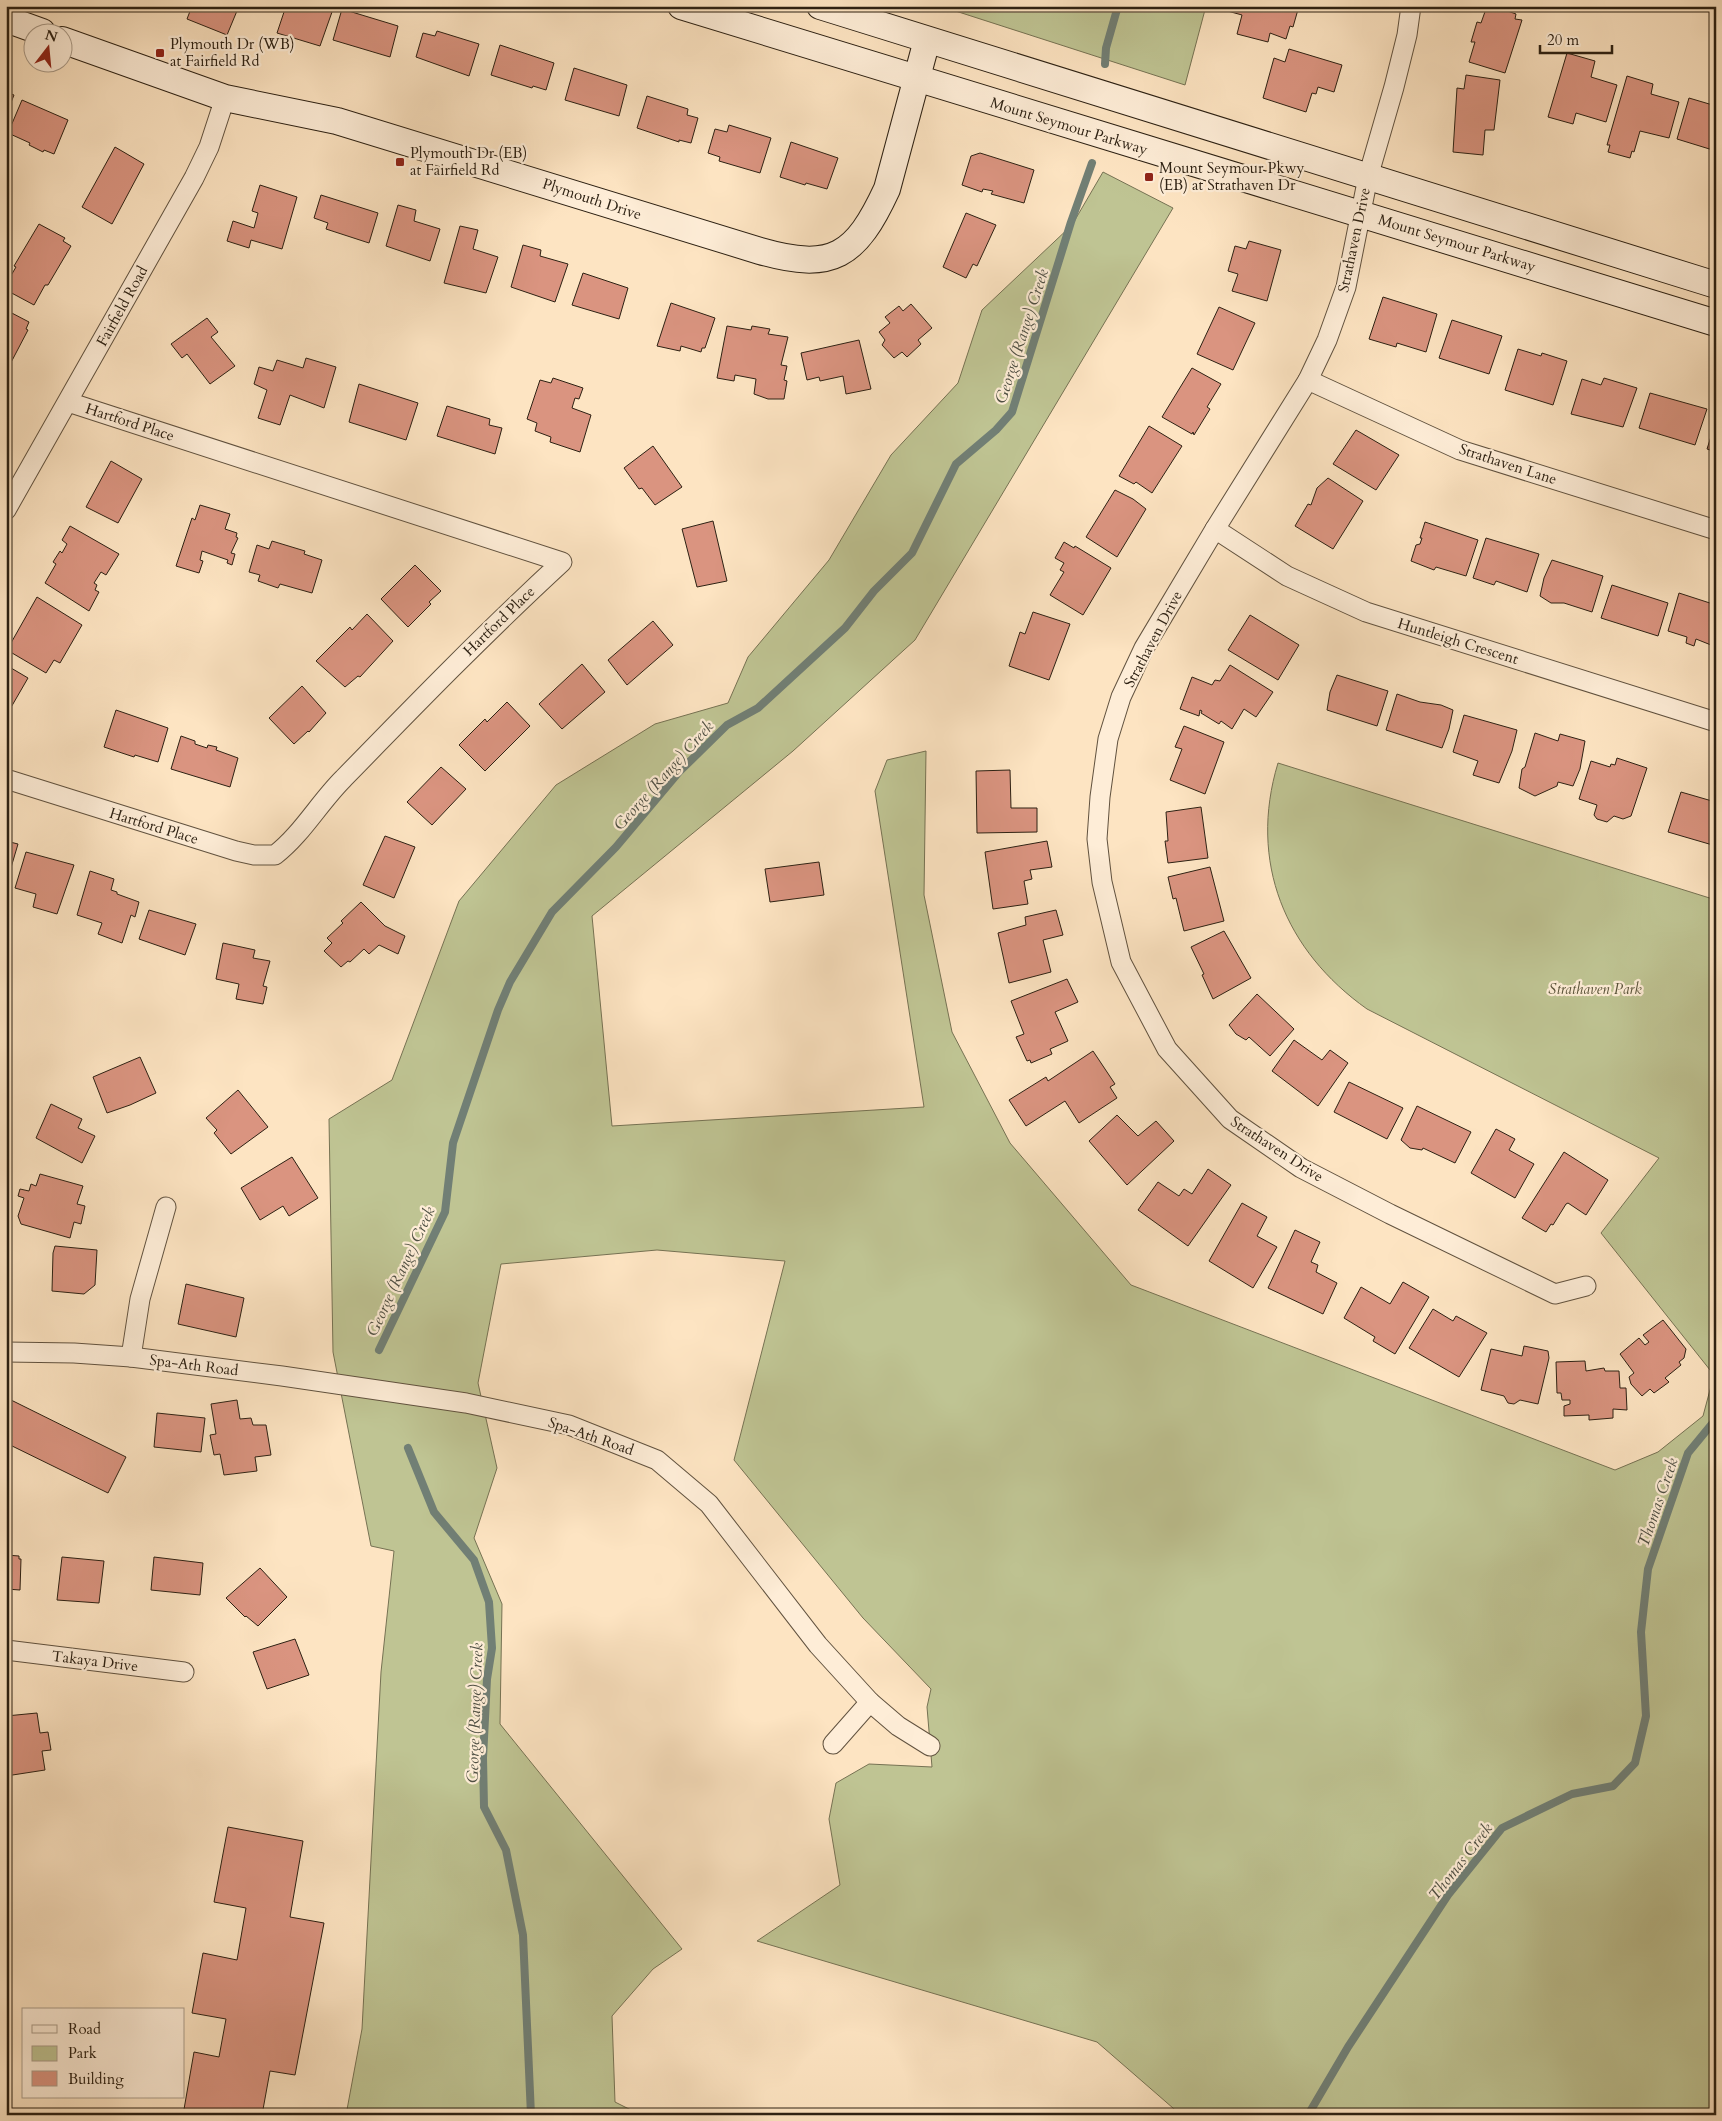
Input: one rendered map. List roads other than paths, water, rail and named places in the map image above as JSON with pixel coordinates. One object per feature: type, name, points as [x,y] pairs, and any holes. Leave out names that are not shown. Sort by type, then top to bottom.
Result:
[{"type":"main road","name":"Mount Seymour Parkway","points":[[681,6],[916,80],[1716,323]]},
{"type":"main road","points":[[820,6],[1716,285]]},
{"type":"main road","points":[[6,19],[22,25]]},
{"type":"main road","name":"Plymouth Drive","points":[[72,44],[225,98],[337,120],[780,257],[815,261],[844,251],[857,240],[876,211],[887,189],[928,40]]},
{"type":"street","name":"Strathaven Drive","points":[[1411,6],[1407,35],[1368,177],[1346,288],[1327,340],[1308,380],[1214,529],[1144,648],[1122,697],[1108,739],[1100,797],[1097,839],[1102,882],[1122,962],[1167,1049],[1230,1119],[1301,1168],[1390,1214],[1555,1294],[1586,1286]]},
{"type":"street","name":"Fairfield Road","points":[[6,510],[194,178],[209,148],[225,98]]},
{"type":"street","name":"Strathaven Lane","points":[[1308,380],[1460,450],[1716,530]]},
{"type":"street","name":"Hartford Place","points":[[6,779],[236,851],[254,855],[275,856],[293,838],[339,782],[493,625],[562,562],[68,402]]},
{"type":"street","name":"Huntleigh Crescent","points":[[1214,529],[1286,576],[1366,612],[1716,722]]},
{"type":"street","name":"Spa-Ath Road","points":[[131,1357],[140,1299],[166,1207]]},
{"type":"street","name":"Spa-Ath Road","points":[[6,1352],[74,1352],[131,1357],[282,1376],[466,1403],[569,1426],[657,1460],[709,1504],[818,1645],[870,1702],[898,1726],[930,1746]]},
{"type":"street","name":"Takaya Drive","points":[[6,1650],[184,1672]]},
{"type":"street","points":[[833,1744],[870,1702]]},
{"type":"waterway","name":"George (Range) Creek","points":[[1105,64],[1106,48],[1118,6]]},
{"type":"waterway","name":"George (Range) Creek","points":[[379,1350],[445,1212],[453,1143],[498,1010],[510,982],[552,912],[616,847],[679,772],[727,725],[758,708],[845,628],[874,591],[912,553],[956,464],[996,430],[1012,412],[1071,222],[1092,163]]},
{"type":"waterway","name":"Thomas Creek","points":[[1308,2115],[1348,2047],[1448,1895],[1502,1828],[1572,1794],[1613,1786],[1635,1763],[1646,1716],[1641,1632],[1648,1569],[1688,1453],[1716,1419]]},
{"type":"waterway","name":"George (Range) Creek","points":[[408,1448],[434,1512],[474,1560],[489,1602],[492,1648],[487,1679],[483,1758],[484,1807],[506,1850],[523,1935],[531,2115]]},
{"type":"place","name":"Plymouth Dr (WB) at Fairfield Rd","points":[[160,53]]},
{"type":"place","name":"Plymouth Dr (EB) at Fairfield Rd","points":[[400,162]]},
{"type":"place","name":"Mount Seymour Pkwy (EB) at Strathaven Dr","points":[[1149,177]]},
{"type":"park label","name":"Strathaven Park","points":[[1595,989]]}]
